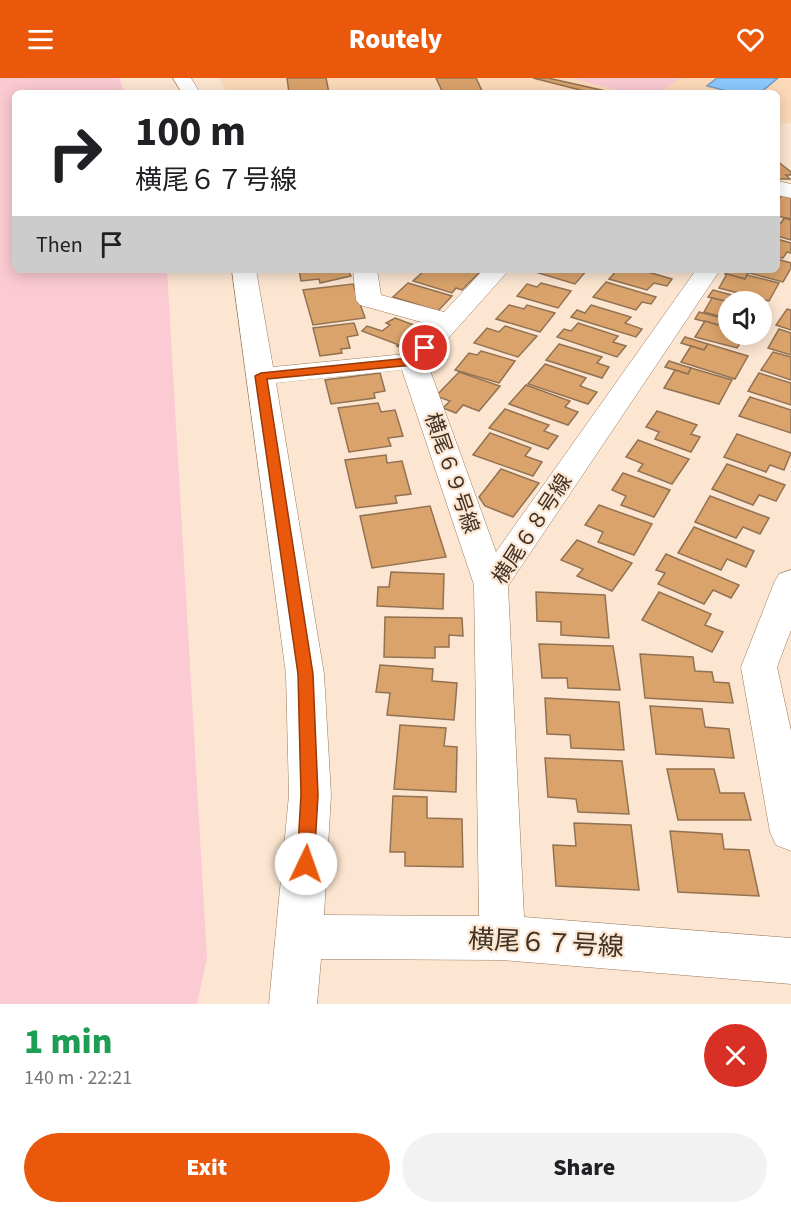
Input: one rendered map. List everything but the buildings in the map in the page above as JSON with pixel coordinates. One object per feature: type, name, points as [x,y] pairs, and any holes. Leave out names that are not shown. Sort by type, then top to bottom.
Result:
[{"type":"street","points":[[244,273],[305,674],[310,795],[293,1004]]},
{"type":"street","points":[[365,273],[369,300],[448,321]]},
{"type":"street","points":[[261,376],[413,361],[494,273]]},
{"type":"street","name":"横尾６８号線","points":[[502,938],[491,585],[706,273]]},
{"type":"street","name":"横尾６９号線","points":[[413,361],[491,585]]},
{"type":"street","points":[[791,582],[759,666],[791,832]]},
{"type":"street","name":"横尾６７号線","points":[[300,937],[502,938],[791,961]]},
{"type":"shaded area","points":[[0,78],[119,78],[124,90],[12,90],[12,273],[167,273],[207,958],[197,1004],[0,1004]]},
{"type":"shaded area","points":[[219,78],[791,78],[791,123],[780,124],[780,90],[225,90]]},
{"type":"shaded area","points":[[573,78],[680,78],[664,90],[616,90]]},
{"type":"water","points":[[717,78],[778,78],[764,90],[723,90],[707,86]]},
{"type":"route","points":[[306,864],[310,795],[305,674],[261,376],[413,361],[425,348]]}]
